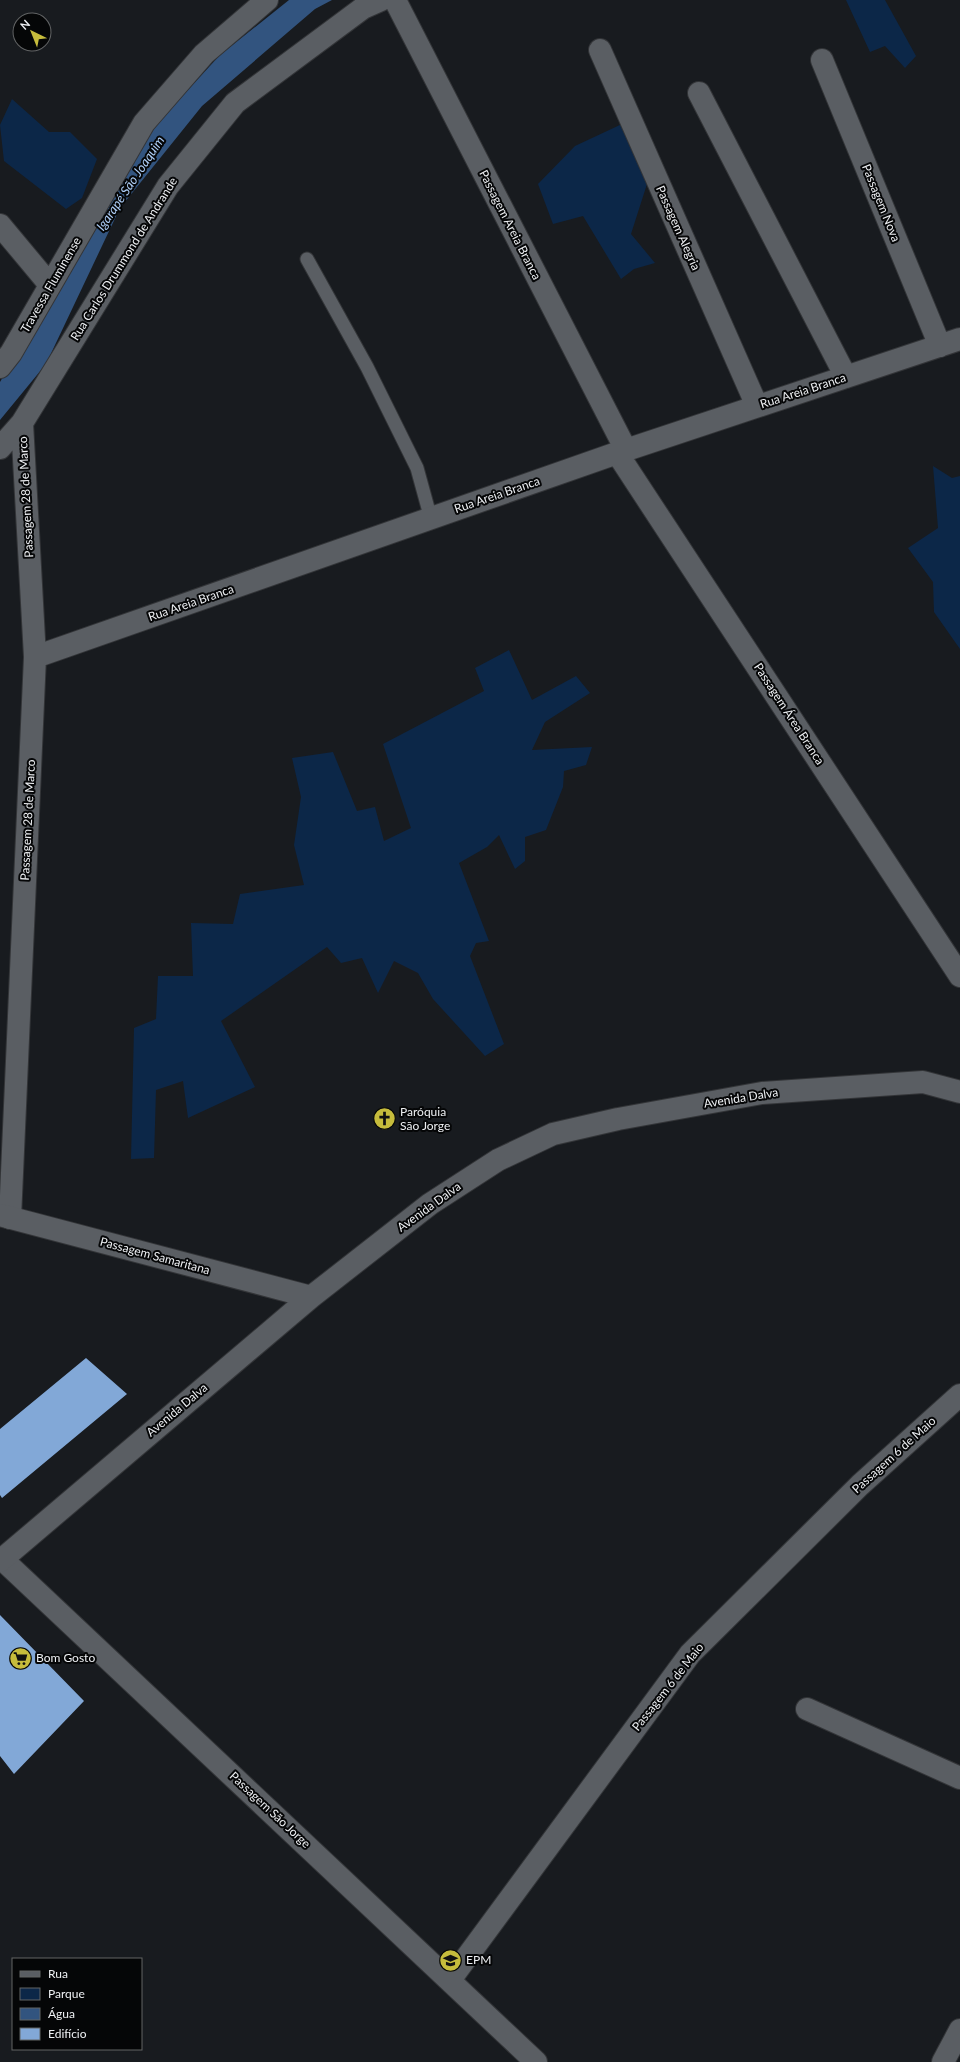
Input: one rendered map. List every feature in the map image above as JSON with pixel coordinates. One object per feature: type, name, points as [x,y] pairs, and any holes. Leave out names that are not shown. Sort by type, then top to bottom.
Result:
[{"type":"street","name":"Travessa Fluminense","points":[[0,367],[11,353],[144,123],[204,54],[267,0]]},
{"type":"street","name":"Rua Carlos Drummond de Andrande","points":[[0,448],[22,423],[168,186],[234,103],[363,8],[381,0]]},
{"type":"street","name":"Passagem Areia Branca","points":[[395,0],[622,452]]},
{"type":"street","name":"Passagem Alegria","points":[[600,50],[757,406]]},
{"type":"street","name":"Passagem Nova","points":[[822,60],[950,342]]},
{"type":"street","points":[[699,93],[846,377]]},
{"type":"street","points":[[0,225],[50,285]]},
{"type":"street","name":"Rua Areia Branca","points":[[35,657],[622,452],[950,342]]},
{"type":"street","name":"Passagem 28 de Marco","points":[[5,1217],[35,657],[22,423]]},
{"type":"street","name":"Passagem Área Branca","points":[[622,452],[960,976]]},
{"type":"street","name":"Avenida Dalva","points":[[1,1560],[310,1297],[430,1204],[498,1160],[553,1134],[618,1119],[762,1093],[923,1082],[960,1092]]},
{"type":"street","name":"Passagem Samaritana","points":[[5,1217],[310,1297]]},
{"type":"street","name":"Passagem 6 de Maio","points":[[450,1980],[690,1654],[860,1485],[960,1395]]},
{"type":"street","name":"Passagem São Jorge","points":[[1,1560],[450,1980],[523,2058]]},
{"type":"street","points":[[806,1709],[960,1778]]},
{"type":"street","points":[[943,2062],[960,2030]]},
{"type":"lane","points":[[307,259],[367,367],[417,468],[431,519]]},
{"type":"green space","points":[[846,0],[885,0],[916,56],[905,68],[885,46],[870,52]]},
{"type":"green space","points":[[12,99],[49,132],[70,132],[97,159],[82,198],[66,209],[4,161],[0,125]]},
{"type":"green space","points":[[622,124],[647,184],[631,234],[655,263],[634,269],[621,279],[583,216],[553,224],[538,184],[575,146]]},
{"type":"green space","points":[[933,466],[952,478],[960,476],[960,649],[934,612],[933,582],[908,548],[938,528]]},
{"type":"green space","points":[[509,650],[532,700],[576,676],[590,693],[545,722],[532,750],[592,747],[586,765],[564,771],[563,787],[546,830],[525,837],[525,861],[515,869],[499,835],[487,847],[459,863],[489,941],[476,943],[470,956],[504,1044],[485,1056],[433,999],[418,973],[394,961],[378,993],[362,958],[341,963],[327,947],[221,1021],[255,1087],[188,1118],[183,1081],[156,1090],[154,1158],[131,1159],[134,1028],[156,1019],[158,976],[193,976],[191,923],[233,924],[240,894],[304,885],[294,845],[301,797],[292,758],[333,752],[357,811],[375,807],[384,841],[411,828],[383,744],[484,691],[475,668]]},
{"type":"water","name":"Igarapé São Joaquim","points":[[289,0],[332,0],[315,9],[202,106],[120,208],[46,364],[0,420],[0,382],[142,140],[220,55]]},
{"type":"building","points":[[86,1358],[127,1394],[2,1498],[0,1495],[0,1429]]},
{"type":"building","name":"Bom Gosto","points":[[0,1615],[84,1701],[14,1774],[0,1756]]},
{"type":"place","name":"Paróquia São Jorge","points":[[385,1119]]},
{"type":"place","name":"Bom Gosto","points":[[21,1658]]},
{"type":"place","name":"EPM","points":[[451,1960]]}]
